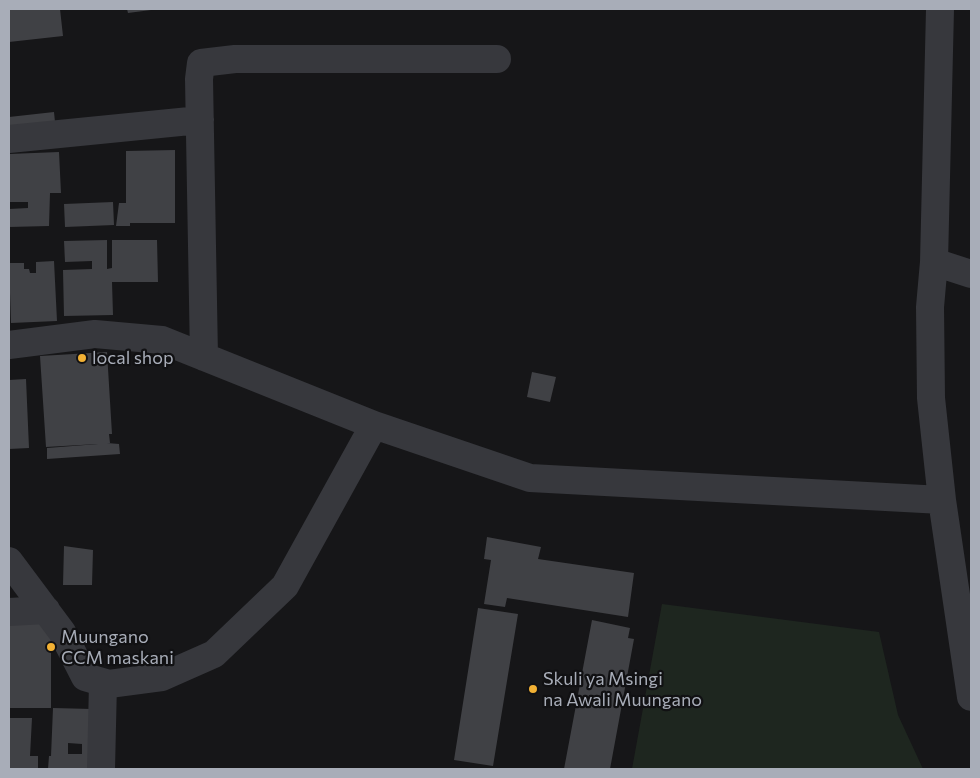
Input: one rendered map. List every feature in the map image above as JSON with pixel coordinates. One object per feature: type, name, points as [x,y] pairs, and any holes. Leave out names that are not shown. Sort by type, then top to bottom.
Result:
[{"type":"street","points":[[940,9],[934,262],[930,306],[931,398],[942,500],[971,696]]},
{"type":"street","points":[[204,357],[199,79],[201,63],[235,59],[497,59]]},
{"type":"street","points":[[9,138],[200,120]]},
{"type":"street","points":[[934,262],[971,274]]},
{"type":"street","points":[[9,345],[95,334],[162,340],[374,425],[530,478],[942,500]]},
{"type":"street","points":[[9,561],[62,632],[85,677],[109,684],[162,677],[214,654],[285,586],[374,425]]},
{"type":"street","points":[[9,612],[46,610]]},
{"type":"street","points":[[101,769],[103,683]]},
{"type":"shaded area","points":[[662,604],[879,632],[898,715],[923,769],[632,769]]},
{"type":"building","points":[[9,9],[60,9],[63,36],[9,42]]},
{"type":"building","points":[[127,9],[151,9],[151,10],[128,13]]},
{"type":"building","points":[[54,112],[56,132],[9,132],[9,117]]},
{"type":"building","points":[[175,150],[175,223],[130,223],[130,226],[116,226],[119,203],[126,203],[126,151]]},
{"type":"building","points":[[59,152],[61,193],[50,193],[49,226],[9,227],[9,209],[28,208],[28,202],[9,202],[9,154]]},
{"type":"building","points":[[113,202],[114,225],[65,227],[64,204]]},
{"type":"building","points":[[107,240],[107,269],[112,268],[112,240],[157,240],[158,282],[112,282],[113,315],[64,316],[63,270],[92,269],[92,261],[65,262],[64,241]]},
{"type":"building","points":[[54,261],[57,321],[11,323],[9,263],[24,263],[24,269],[29,269],[30,273],[36,273],[36,262]]},
{"type":"building","points":[[107,352],[112,434],[109,434],[110,443],[107,443],[119,444],[120,454],[47,459],[47,448],[98,444],[46,447],[40,356]]},
{"type":"building","points":[[532,372],[556,377],[550,402],[527,397]]},
{"type":"building","points":[[26,379],[29,448],[9,449],[9,380]]},
{"type":"building","points":[[487,537],[541,547],[538,559],[634,573],[628,617],[507,598],[505,607],[484,604],[491,560],[484,559]]},
{"type":"building","points":[[64,546],[93,550],[92,585],[63,585]]},
{"type":"building","points":[[478,608],[518,614],[493,766],[454,760]]},
{"type":"building","points":[[592,620],[630,628],[628,638],[634,639],[610,769],[564,769]]},
{"type":"building","points":[[9,621],[51,622],[51,708],[9,708]]},
{"type":"building","points":[[53,708],[92,709],[97,769],[48,769],[49,756],[51,756]],"holes":[[[68,743],[82,744],[82,754],[68,754]]]},
{"type":"building","points":[[9,718],[32,718],[30,756],[38,756],[38,769],[9,769]]},
{"type":"place","name":"local shop","points":[[82,358]]},
{"type":"place","name":"Muungano CCM maskani","points":[[51,647]]},
{"type":"place","name":"Skuli ya Msingi na Awali Muungano","points":[[533,689]]}]
